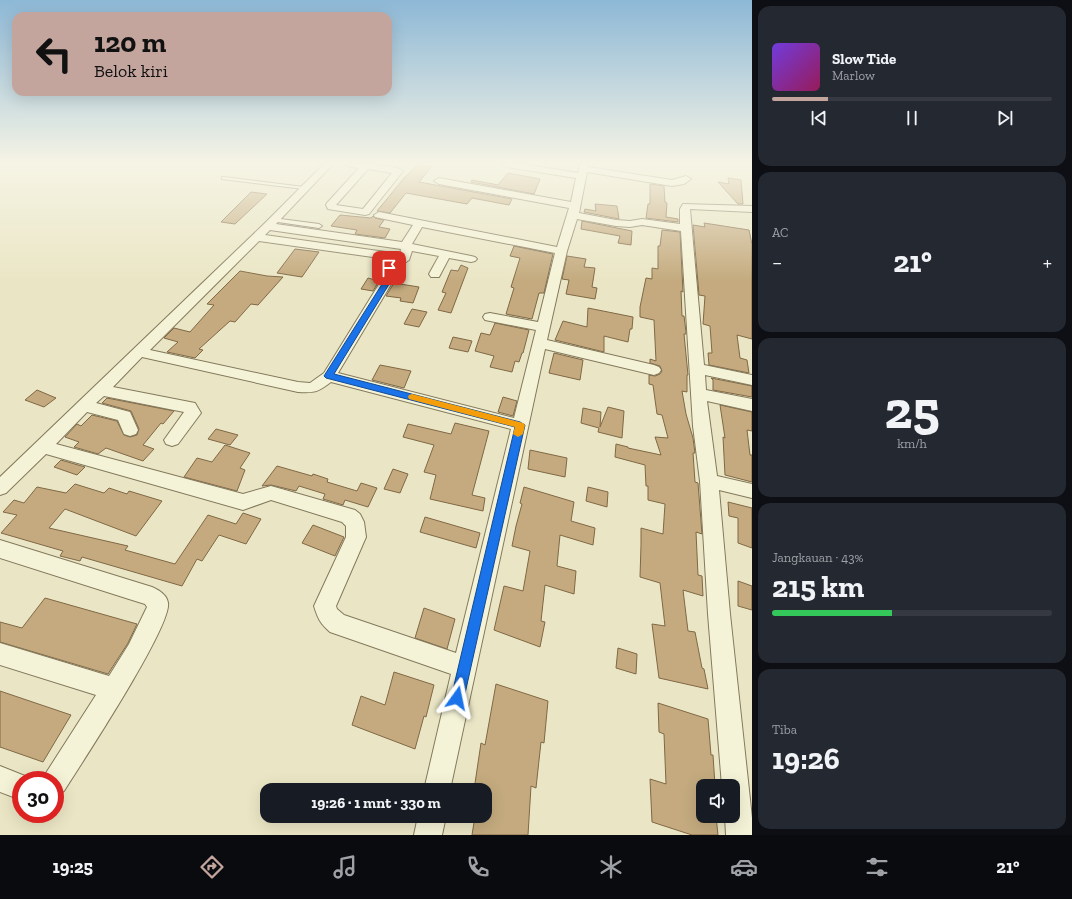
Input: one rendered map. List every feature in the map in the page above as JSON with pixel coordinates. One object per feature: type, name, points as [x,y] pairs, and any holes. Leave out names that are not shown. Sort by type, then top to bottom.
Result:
[{"type":"street","points":[[0,488],[290,203]]},
{"type":"street","points":[[333,203],[331,205],[332,207],[367,211],[373,203]]},
{"type":"street","points":[[538,203],[616,223],[630,224],[642,222],[685,228]]},
{"type":"street","points":[[439,783],[464,667],[561,251],[576,203]]},
{"type":"street","points":[[740,835],[719,614],[709,482],[699,394],[685,228],[685,209],[687,206],[752,209]]},
{"type":"street","points":[[379,215],[561,251]]},
{"type":"street","points":[[271,223],[405,252]]},
{"type":"street","points":[[139,352],[306,388],[314,387],[329,376],[387,281],[387,271],[405,252],[418,223]]},
{"type":"street","points":[[256,237],[405,252],[446,254],[471,259]]},
{"type":"street","points":[[435,274],[446,254]]},
{"type":"street","points":[[490,317],[654,370]]},
{"type":"street","points":[[697,369],[752,380]]},
{"type":"street","points":[[329,376],[520,425]]},
{"type":"street","points":[[100,390],[189,407],[193,412],[172,440]]},
{"type":"street","points":[[699,394],[752,405]]},
{"type":"street","points":[[85,406],[124,416],[130,430]]},
{"type":"street","points":[[43,447],[245,501],[271,493],[351,518],[356,525],[356,537],[328,599],[326,606],[328,616],[338,624],[464,667]]},
{"type":"street","points":[[709,482],[752,491]]},
{"type":"street","points":[[0,549],[152,597],[158,606],[137,652],[62,771]]},
{"type":"street","points":[[0,654],[114,689]]},
{"type":"street","points":[[0,779],[12,784]]},
{"type":"street","points":[[428,835],[431,823]]},
{"type":"lane","points":[[271,223],[319,226]]},
{"type":"building","points":[[240,203],[257,203],[235,224],[221,222]]},
{"type":"building","points":[[384,203],[398,203],[390,213],[377,211]]},
{"type":"building","points":[[498,203],[510,203],[509,205]]},
{"type":"building","points":[[667,203],[666,217],[678,219],[678,222],[646,218],[648,204]]},
{"type":"building","points":[[595,204],[617,206],[619,219],[584,212],[585,209],[596,211]]},
{"type":"building","points":[[340,215],[371,218],[373,216],[384,220],[379,227],[390,229],[385,238],[355,234],[357,230],[331,226]]},
{"type":"building","points":[[582,221],[632,231],[631,245],[618,243],[620,236],[581,229]]},
{"type":"building","points":[[704,223],[749,230],[752,244],[752,339],[737,335],[740,358],[747,360],[749,373],[709,365],[708,353],[712,353],[710,326],[703,324],[705,296],[699,295],[693,225],[705,227]]},
{"type":"building","points":[[662,230],[680,232],[683,292],[681,291],[682,316],[684,316],[686,332],[686,334],[684,334],[688,375],[687,392],[682,391],[695,453],[693,453],[695,482],[698,483],[702,534],[696,532],[698,575],[702,576],[703,596],[683,590],[688,631],[695,632],[708,689],[659,678],[652,624],[665,626],[660,583],[640,577],[641,528],[663,534],[665,504],[648,500],[645,465],[615,457],[616,444],[661,455],[655,437],[668,438],[662,415],[657,414],[653,385],[649,384],[649,375],[655,376],[660,374],[662,371],[660,366],[650,363],[650,359],[656,361],[654,320],[640,317],[640,307],[646,278],[652,279],[652,268],[658,269],[658,246],[660,246]]},
{"type":"building","points":[[514,246],[553,254],[544,293],[539,293],[532,319],[506,314],[514,288],[511,287],[520,258],[510,256]]},
{"type":"building","points":[[295,249],[319,252],[302,277],[277,273]]},
{"type":"building","points":[[567,256],[586,259],[584,267],[595,268],[592,287],[597,288],[595,299],[566,294],[569,280],[562,279]]},
{"type":"building","points":[[461,265],[468,268],[451,313],[438,310],[446,293],[442,292],[451,270],[458,271]]},
{"type":"building","points":[[240,271],[267,276],[283,277],[258,305],[251,304],[235,322],[230,321],[199,349],[203,350],[195,358],[167,352],[178,342],[164,338],[174,328],[190,332],[214,305],[207,304]]},
{"type":"building","points":[[368,278],[379,281],[373,291],[361,289]]},
{"type":"building","points":[[394,283],[419,287],[413,303],[400,301],[401,298],[386,296]]},
{"type":"building","points":[[588,308],[633,317],[632,329],[630,329],[628,342],[604,336],[604,352],[555,340],[563,321],[587,327]]},
{"type":"building","points":[[412,309],[427,312],[419,327],[404,324]]},
{"type":"building","points":[[495,323],[529,330],[523,353],[519,362],[515,361],[512,372],[490,367],[494,356],[475,351],[481,333],[490,335]]},
{"type":"building","points":[[453,337],[472,341],[468,352],[449,348]]},
{"type":"building","points":[[554,353],[583,360],[580,380],[549,373]]},
{"type":"building","points":[[380,365],[411,371],[404,388],[372,380]]},
{"type":"building","points":[[711,378],[752,386],[752,397],[713,390],[713,380]]},
{"type":"building","points":[[37,390],[56,398],[44,407],[25,400]]},
{"type":"building","points":[[503,397],[517,401],[513,416],[498,412]]},
{"type":"building","points":[[107,398],[174,411],[163,424],[161,423],[143,445],[154,449],[143,461],[106,448],[98,454],[74,447],[79,442],[65,437],[77,424],[81,426],[92,415],[117,421],[124,435],[130,437],[137,435],[139,429],[131,411],[102,403]]},
{"type":"building","points":[[720,405],[752,412],[752,431],[747,430],[750,455],[752,455],[752,482],[725,475],[723,437],[725,438]]},
{"type":"building","points":[[608,407],[624,411],[622,438],[598,432],[599,428],[581,423],[583,408],[601,412],[600,427]]},
{"type":"building","points":[[455,423],[489,431],[472,495],[485,498],[483,511],[430,499],[436,475],[424,472],[434,445],[403,437],[408,424],[451,434]]},
{"type":"building","points":[[216,429],[238,435],[230,445],[208,439]]},
{"type":"building","points":[[225,445],[250,453],[240,468],[245,470],[237,491],[184,477],[197,458],[212,462]]},
{"type":"building","points":[[530,450],[567,458],[565,477],[528,469]]},
{"type":"building","points":[[61,460],[85,467],[77,475],[54,467]]},
{"type":"building","points":[[277,466],[312,476],[313,474],[328,479],[327,482],[357,491],[361,483],[377,488],[368,507],[345,500],[343,505],[323,499],[325,494],[299,486],[296,491],[271,485],[262,486]]},
{"type":"building","points":[[393,469],[408,474],[400,493],[384,489]]},
{"type":"building","points":[[75,484],[104,493],[109,488],[127,494],[129,491],[162,501],[136,536],[65,509],[49,528],[128,546],[125,550],[175,564],[208,515],[236,524],[243,513],[261,519],[246,544],[219,535],[202,561],[197,559],[182,586],[82,557],[80,561],[60,556],[63,551],[1,533],[17,515],[3,512],[14,500],[24,503],[37,487],[66,493]]},
{"type":"building","points":[[524,487],[574,502],[571,521],[595,528],[593,545],[560,535],[557,566],[576,571],[574,594],[545,585],[541,621],[545,622],[540,647],[494,630],[504,586],[523,591],[530,551],[512,546],[522,504],[520,503]]},
{"type":"building","points":[[588,487],[608,492],[607,507],[586,501]]},
{"type":"building","points":[[728,502],[752,508],[752,548],[738,543],[738,518],[729,516]]},
{"type":"building","points":[[425,517],[480,533],[476,548],[420,532]]},
{"type":"building","points":[[313,525],[344,537],[335,556],[302,543]]},
{"type":"building","points":[[738,581],[752,586],[752,610],[738,606]]},
{"type":"building","points":[[45,598],[137,624],[128,643],[108,674],[0,642],[0,622],[22,628]]},
{"type":"building","points":[[424,608],[455,619],[447,649],[415,638]]},
{"type":"building","points":[[618,648],[637,654],[636,674],[616,668]]},
{"type":"building","points":[[394,672],[434,685],[426,717],[424,716],[415,749],[352,725],[361,696],[385,705]]},
{"type":"building","points":[[496,684],[548,701],[544,743],[541,742],[536,788],[531,786],[528,835],[472,835],[474,823],[492,823],[492,783],[475,783],[481,743],[485,745]]},
{"type":"building","points":[[0,691],[71,715],[43,762],[0,747]]},
{"type":"building","points":[[658,703],[708,719],[715,779],[696,779],[696,823],[717,823],[718,835],[692,835],[652,822],[650,779],[666,784],[664,734],[659,732]]},
{"type":"slow traffic","points":[[412,397],[520,425],[518,434]]},
{"type":"route","points":[[389,268],[387,271],[387,281],[329,376],[520,425],[457,698]]}]
